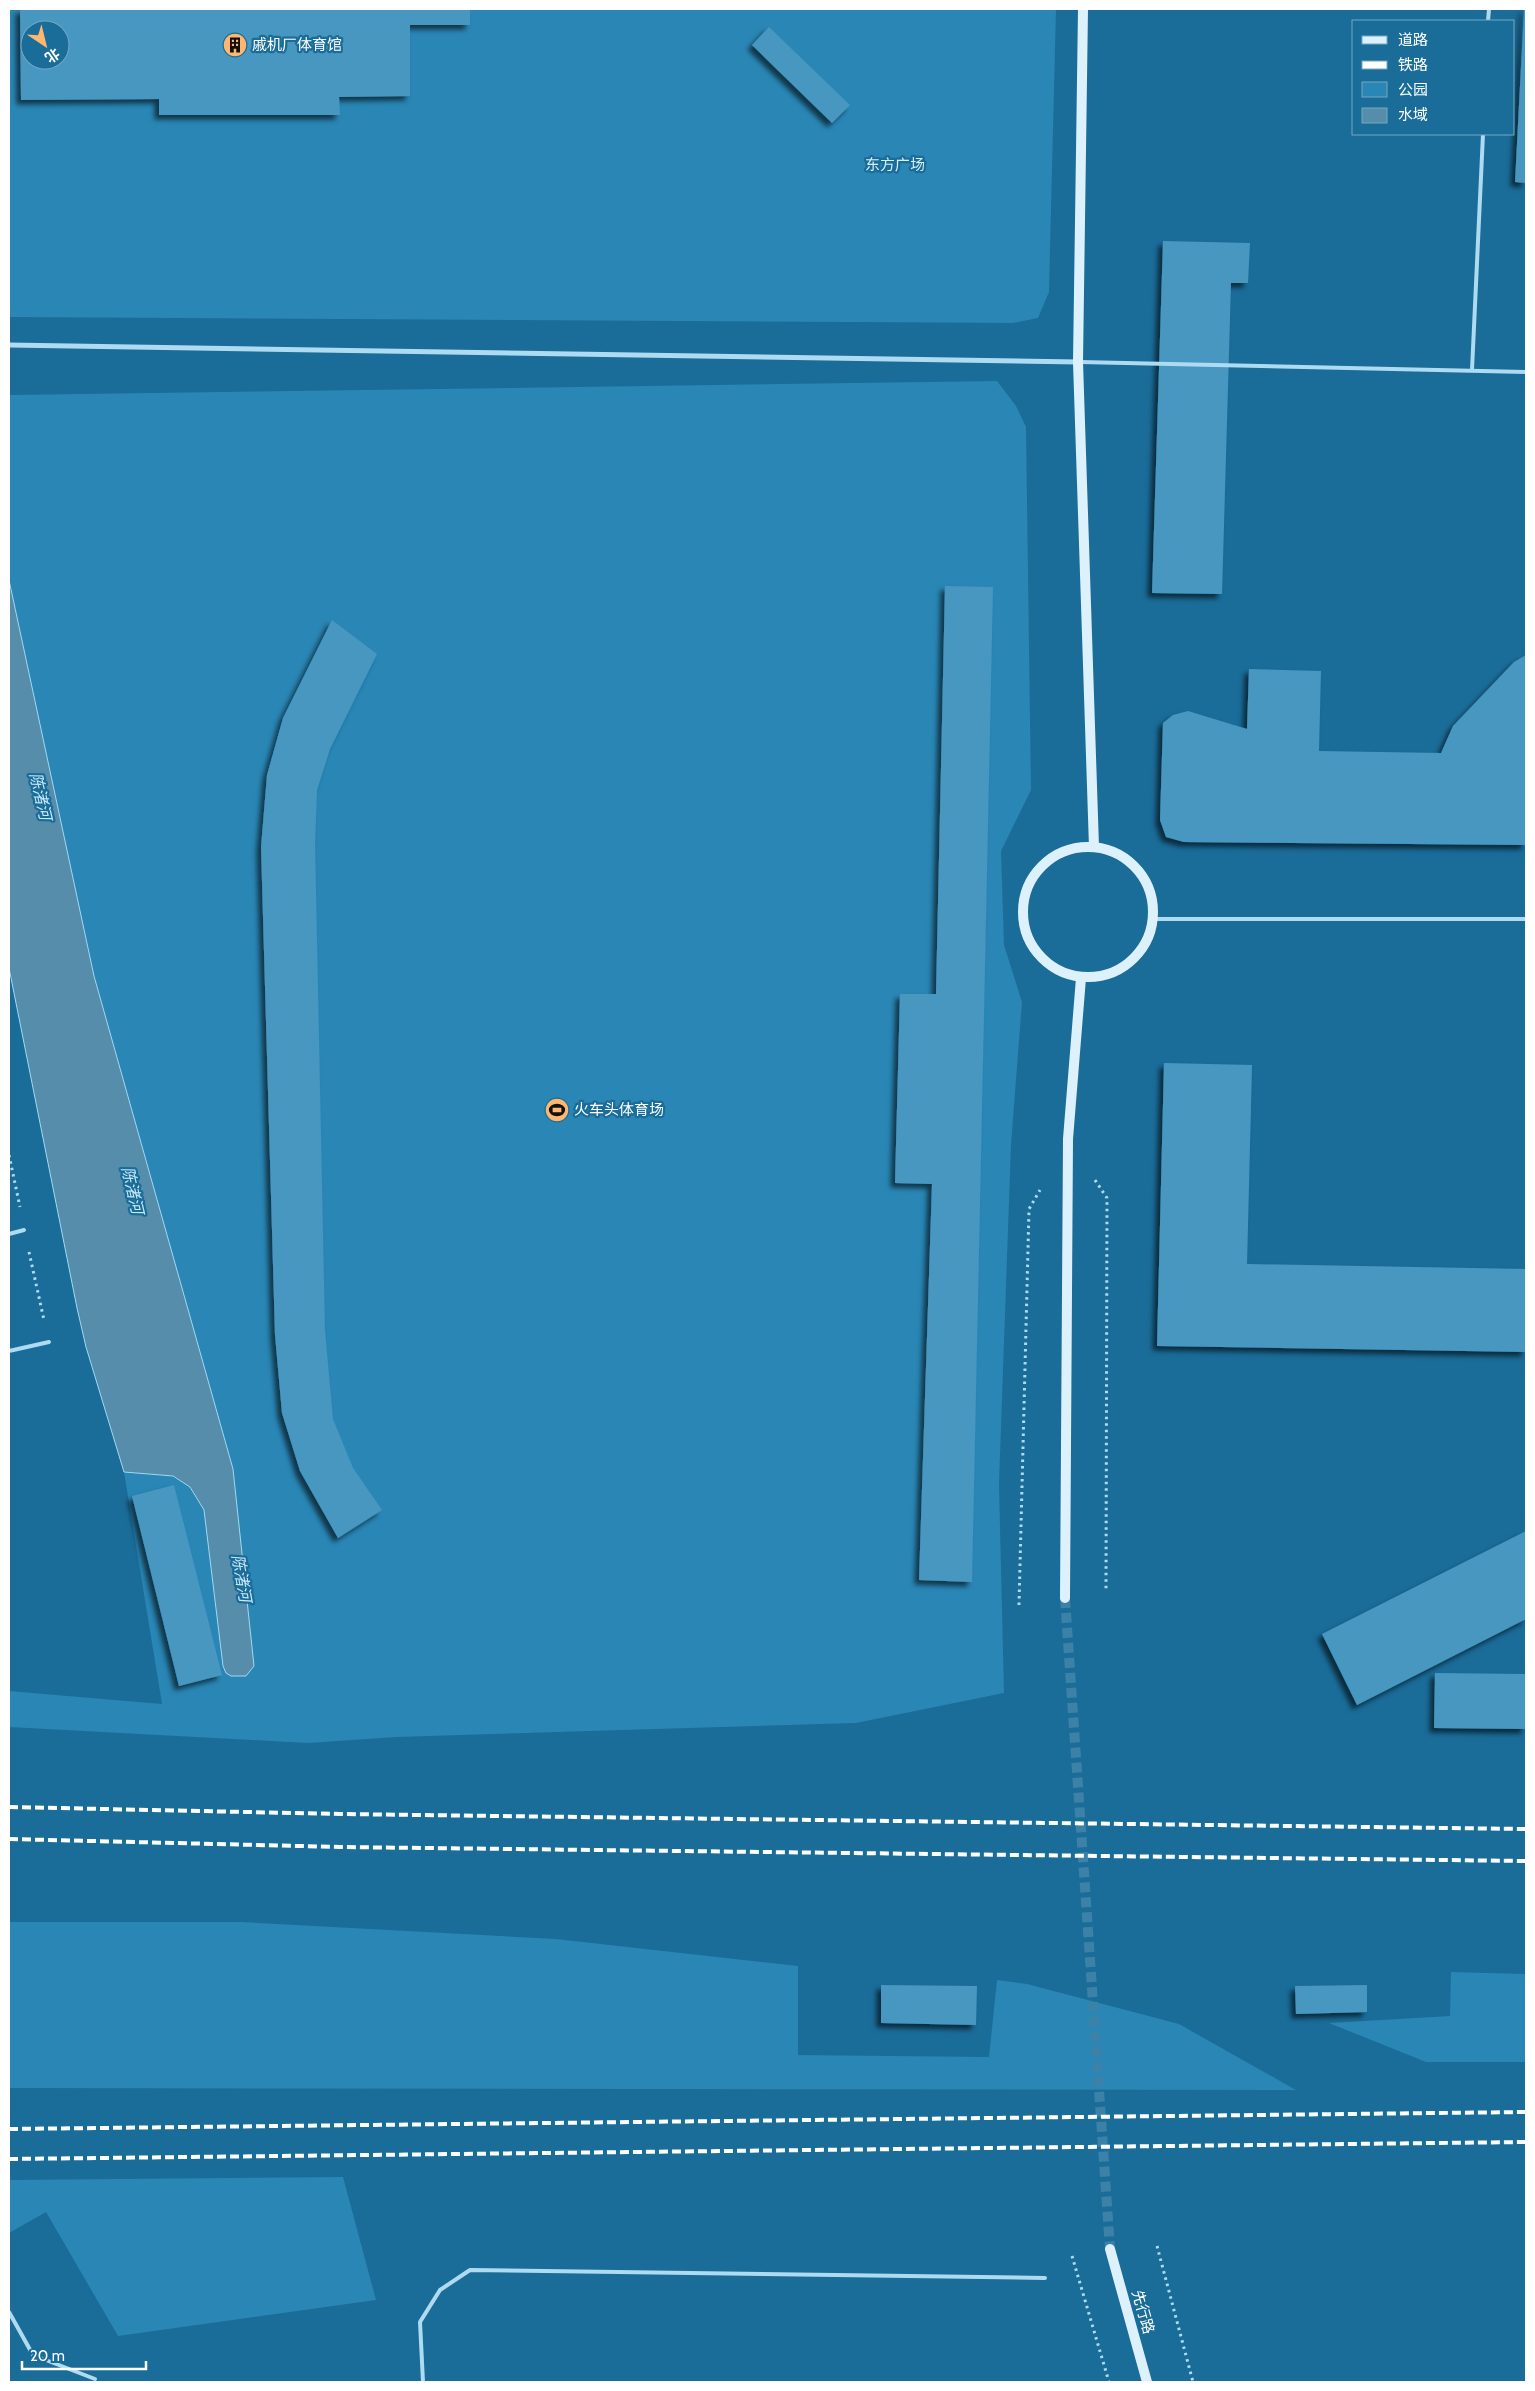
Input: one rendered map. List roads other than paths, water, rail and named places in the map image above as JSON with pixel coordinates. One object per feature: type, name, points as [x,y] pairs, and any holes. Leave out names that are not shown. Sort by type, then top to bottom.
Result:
[{"type":"street","points":[[1082,9],[1078,362],[1094,847]]},
{"type":"street","points":[[9,345],[1078,362]]},
{"type":"street","points":[[1094,847],[1114,852],[1132,863],[1144,879],[1152,898],[1154,919],[1148,938],[1137,956],[1121,969],[1102,977],[1081,978],[1059,972],[1040,959],[1028,940],[1022,918],[1024,895],[1034,874],[1051,858],[1072,848],[1094,847]]},
{"type":"street","points":[[1065,1598],[1068,1139],[1081,978]]},
{"type":"street","name":"先行路","points":[[1110,2250],[1147,2382]]},
{"type":"lane","points":[[1472,370],[1483,135]]},
{"type":"lane","points":[[1078,362],[1526,372]]},
{"type":"lane","points":[[1154,919],[1526,919]]},
{"type":"lane","points":[[9,1234],[24,1230]]},
{"type":"lane","points":[[9,1351],[49,1342]]},
{"type":"lane","points":[[423,2382],[420,2322],[440,2290],[470,2270],[1045,2278]]},
{"type":"lane","points":[[9,2312],[33,2355],[95,2379]]},
{"type":"water","name":"陈渚河","points":[[9,580],[94,976],[233,1469],[254,1666],[246,1676],[231,1676],[226,1673],[223,1666],[204,1510],[190,1487],[173,1476],[124,1472],[86,1347],[77,1308],[9,968]]},
{"type":"tunnel","points":[[1065,1598],[1110,2249]]},
{"type":"railway","points":[[9,1807],[341,1814],[1526,1829]]},
{"type":"railway","points":[[9,1839],[341,1847],[1526,1861]]},
{"type":"railway","points":[[9,2129],[1526,2112]]},
{"type":"railway","points":[[9,2159],[1526,2142]]},
{"type":"place","name":"戚机厂体育馆","points":[[235,45]]},
{"type":"place","name":"火车头体育场","points":[[557,1110]]},
{"type":"park label","name":"东方广场","points":[[895,165]]}]
